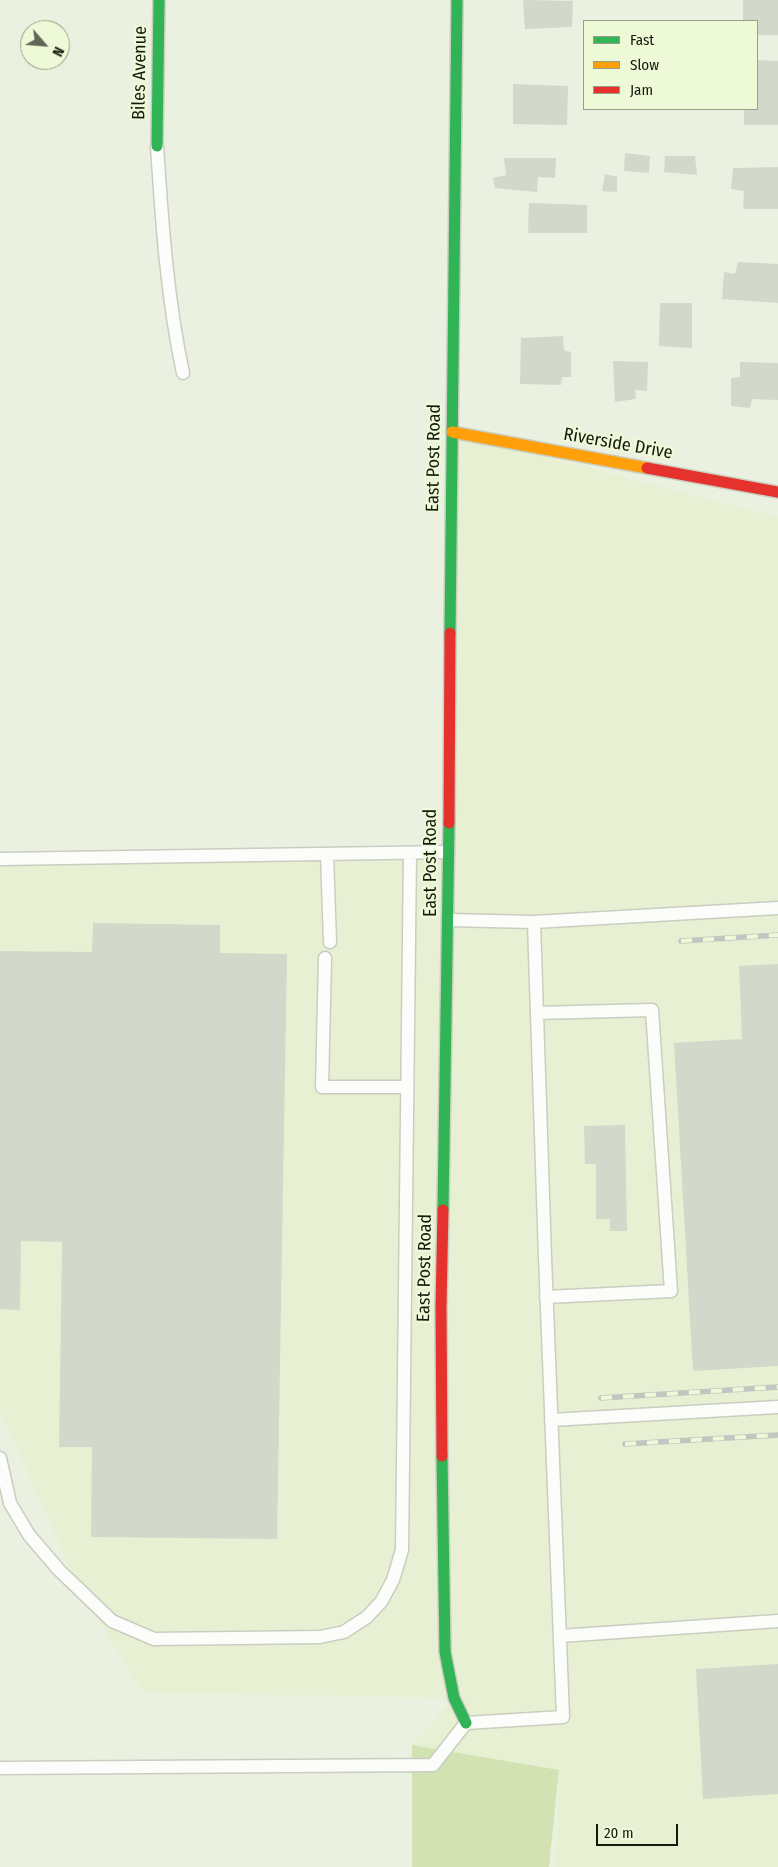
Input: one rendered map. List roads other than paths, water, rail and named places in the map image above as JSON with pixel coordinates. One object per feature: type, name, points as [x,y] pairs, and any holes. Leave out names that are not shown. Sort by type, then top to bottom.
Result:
[{"type":"street","name":"Biles Avenue","points":[[157,146],[159,0]]},
{"type":"street","name":"East Post Road","points":[[457,0],[448,920],[441,1307],[445,1652],[454,1698],[466,1723]]},
{"type":"street","name":"Riverside Drive","points":[[452,432],[778,492]]},
{"type":"lane","points":[[157,146],[163,249],[174,333],[183,373]]},
{"type":"lane","points":[[0,859],[448,852]]},
{"type":"lane","points":[[0,1458],[10,1503],[29,1535],[58,1570],[112,1621],[146,1636],[154,1639],[320,1637],[344,1632],[367,1617],[381,1602],[393,1580],[402,1550],[410,853]]},
{"type":"lane","points":[[327,854],[330,942]]},
{"type":"lane","points":[[448,920],[534,922],[778,908]]},
{"type":"lane","points":[[0,1768],[433,1765],[466,1723],[563,1717],[546,1297],[534,922]]},
{"type":"lane","points":[[325,958],[322,1087],[407,1087]]},
{"type":"lane","points":[[537,1013],[652,1010],[671,1291],[546,1297]]},
{"type":"lane","points":[[551,1420],[778,1407]]},
{"type":"lane","points":[[560,1636],[778,1621]]},
{"type":"railway","points":[[681,941],[778,935]]},
{"type":"railway","points":[[601,1398],[778,1387]]},
{"type":"railway","points":[[625,1444],[778,1435]]}]
